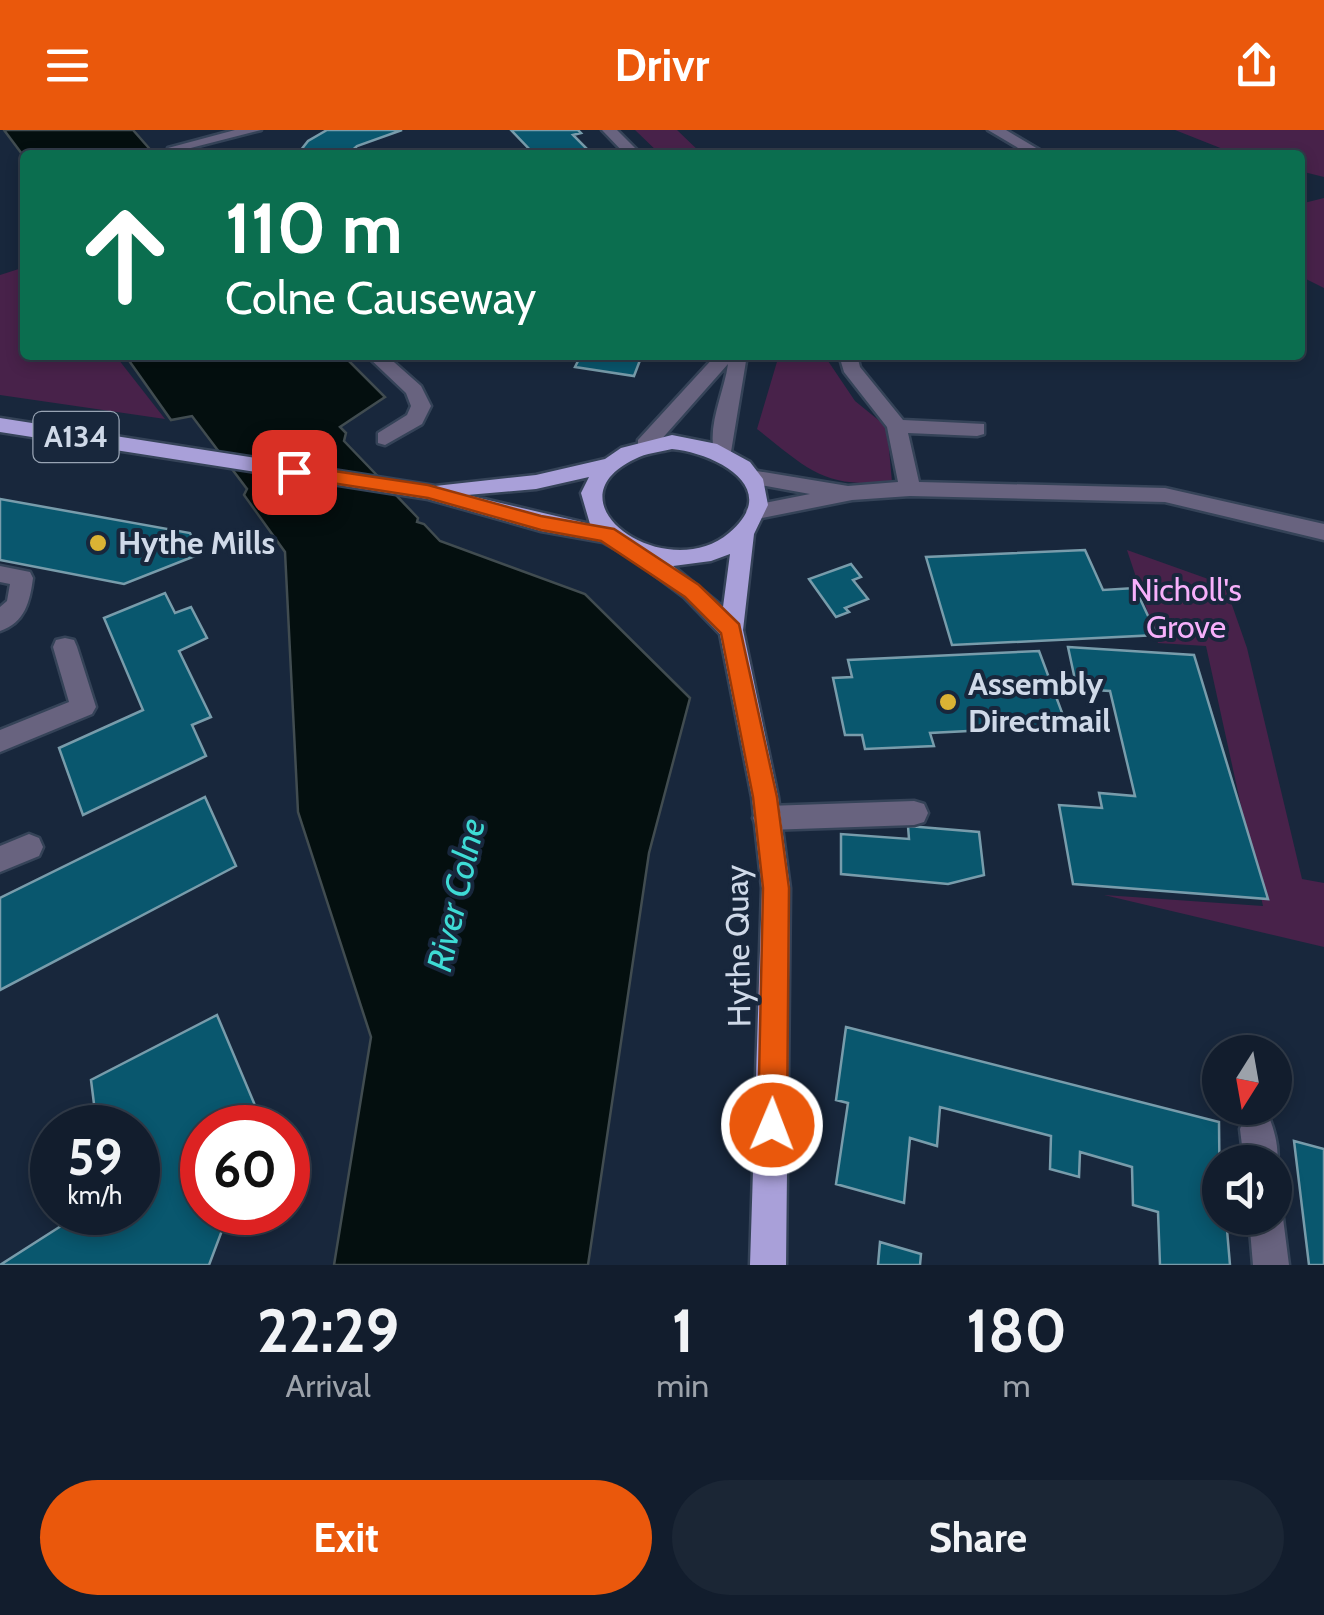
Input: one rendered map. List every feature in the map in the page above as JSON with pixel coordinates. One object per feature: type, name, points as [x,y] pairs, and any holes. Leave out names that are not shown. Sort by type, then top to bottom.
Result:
[{"type":"main road","name":"A134","points":[[0,425],[428,492],[541,523],[606,534],[692,591],[731,630]]},
{"type":"main road","name":"A134","points":[[428,492],[536,482],[605,466],[645,445],[691,443],[724,453],[751,476]]},
{"type":"main road","points":[[605,466],[593,485],[590,505],[606,534]]},
{"type":"main road","points":[[744,536],[757,511],[758,496],[751,476]]},
{"type":"main road","name":"A134","points":[[636,552],[684,558],[714,552],[744,536]]},
{"type":"main road","name":"Hythe Quay","points":[[744,536],[731,630],[768,818],[776,888],[768,1265]]},
{"type":"street","points":[[180,150],[212,134],[254,130]]},
{"type":"street","points":[[609,130],[629,150]]},
{"type":"street","points":[[996,130],[1031,150]]},
{"type":"street","points":[[381,360],[414,390],[421,406],[415,418],[385,438]]},
{"type":"street","points":[[645,445],[722,360]]},
{"type":"street","points":[[724,453],[722,416],[737,382],[738,360]]},
{"type":"street","points":[[850,360],[897,426],[910,490]]},
{"type":"street","points":[[897,426],[977,429]]},
{"type":"street","points":[[751,476],[852,493]]},
{"type":"street","points":[[757,511],[852,493],[910,490],[1165,495],[1324,532]]},
{"type":"street","points":[[0,574],[22,578],[18,604],[0,622]]},
{"type":"street","points":[[0,741],[83,707],[65,647]]},
{"type":"street","points":[[768,818],[914,813]]},
{"type":"street","points":[[1257,1129],[1259,1145]]},
{"type":"street","points":[[1268,1235],[1271,1265]]},
{"type":"green space","points":[[635,130],[677,130],[698,150],[656,150]]},
{"type":"green space","points":[[1175,130],[1324,130],[1324,177],[1305,172],[1305,150],[1225,150]]},
{"type":"green space","points":[[1324,198],[1324,288],[1305,278],[1305,203]]},
{"type":"green space","points":[[20,269],[20,360],[119,360],[165,419],[0,395],[0,275]]},
{"type":"green space","points":[[778,360],[827,360],[855,401],[887,427],[892,482],[833,479],[804,465],[757,429]]},
{"type":"green space","name":"Nicholl's Grove","points":[[1127,550],[1225,585],[1247,648],[1302,879],[1324,883],[1324,947],[1104,895],[1263,906],[1206,646],[1158,643]]},
{"type":"water","points":[[4,130],[133,130],[151,150],[20,150]]},
{"type":"water","name":"River Colne","points":[[129,360],[348,360],[385,397],[340,427],[346,433],[344,441],[418,518],[417,522],[440,541],[585,594],[690,698],[649,853],[588,1265],[334,1265],[371,1037],[298,812],[285,552],[244,495],[247,489],[192,416],[171,420]]},
{"type":"building","points":[[327,130],[402,130],[353,150],[301,150]]},
{"type":"building","points":[[511,130],[578,130],[581,133],[573,135],[588,150],[530,150]]},
{"type":"building","points":[[578,360],[640,360],[634,376],[575,367]]},
{"type":"building","name":"Hythe Mills","points":[[0,499],[190,533],[200,554],[124,584],[0,560]]},
{"type":"building","points":[[1085,550],[1103,590],[1135,588],[1157,635],[952,645],[926,557]]},
{"type":"building","points":[[851,564],[861,577],[853,580],[868,599],[845,608],[849,612],[836,617],[809,579]]},
{"type":"building","points":[[165,593],[175,613],[191,607],[207,638],[179,651],[211,717],[192,725],[206,756],[83,815],[59,748],[143,710],[104,618]]},
{"type":"building","points":[[1068,647],[1194,655],[1268,899],[1073,884],[1059,805],[1102,808],[1099,793],[1135,796],[1110,691],[1077,689]]},
{"type":"building","name":"Assembly Directmail","points":[[1039,651],[1067,726],[930,733],[934,746],[865,749],[862,735],[845,735],[833,678],[852,677],[848,660]]},
{"type":"building","points":[[205,797],[236,866],[0,990],[0,898]]},
{"type":"building","points":[[908,826],[979,832],[984,875],[948,884],[841,874],[841,834],[909,839]]},
{"type":"building","points":[[217,1015],[255,1105],[180,1105],[180,1235],[220,1235],[209,1265],[0,1265],[47,1235],[160,1235],[160,1105],[94,1105],[91,1080]]},
{"type":"building","points":[[846,1027],[1202,1118],[1202,1125],[1219,1125],[1219,1145],[1202,1145],[1202,1235],[1227,1235],[1230,1265],[1160,1265],[1158,1212],[1133,1205],[1132,1167],[1080,1152],[1079,1177],[1050,1169],[1051,1136],[940,1107],[937,1146],[910,1138],[904,1203],[836,1184],[848,1103],[836,1100]]},
{"type":"building","points":[[1294,1141],[1324,1149],[1324,1265],[1309,1265]]},
{"type":"building","points":[[880,1242],[921,1254],[920,1265],[878,1265]]},
{"type":"place","name":"Hythe Mills","points":[[98,543]]},
{"type":"place","name":"Assembly Directmail","points":[[948,702]]},
{"type":"route","points":[[294,472],[428,492],[541,523],[606,534],[692,591],[731,630],[765,797],[776,888],[772,1125]]}]
